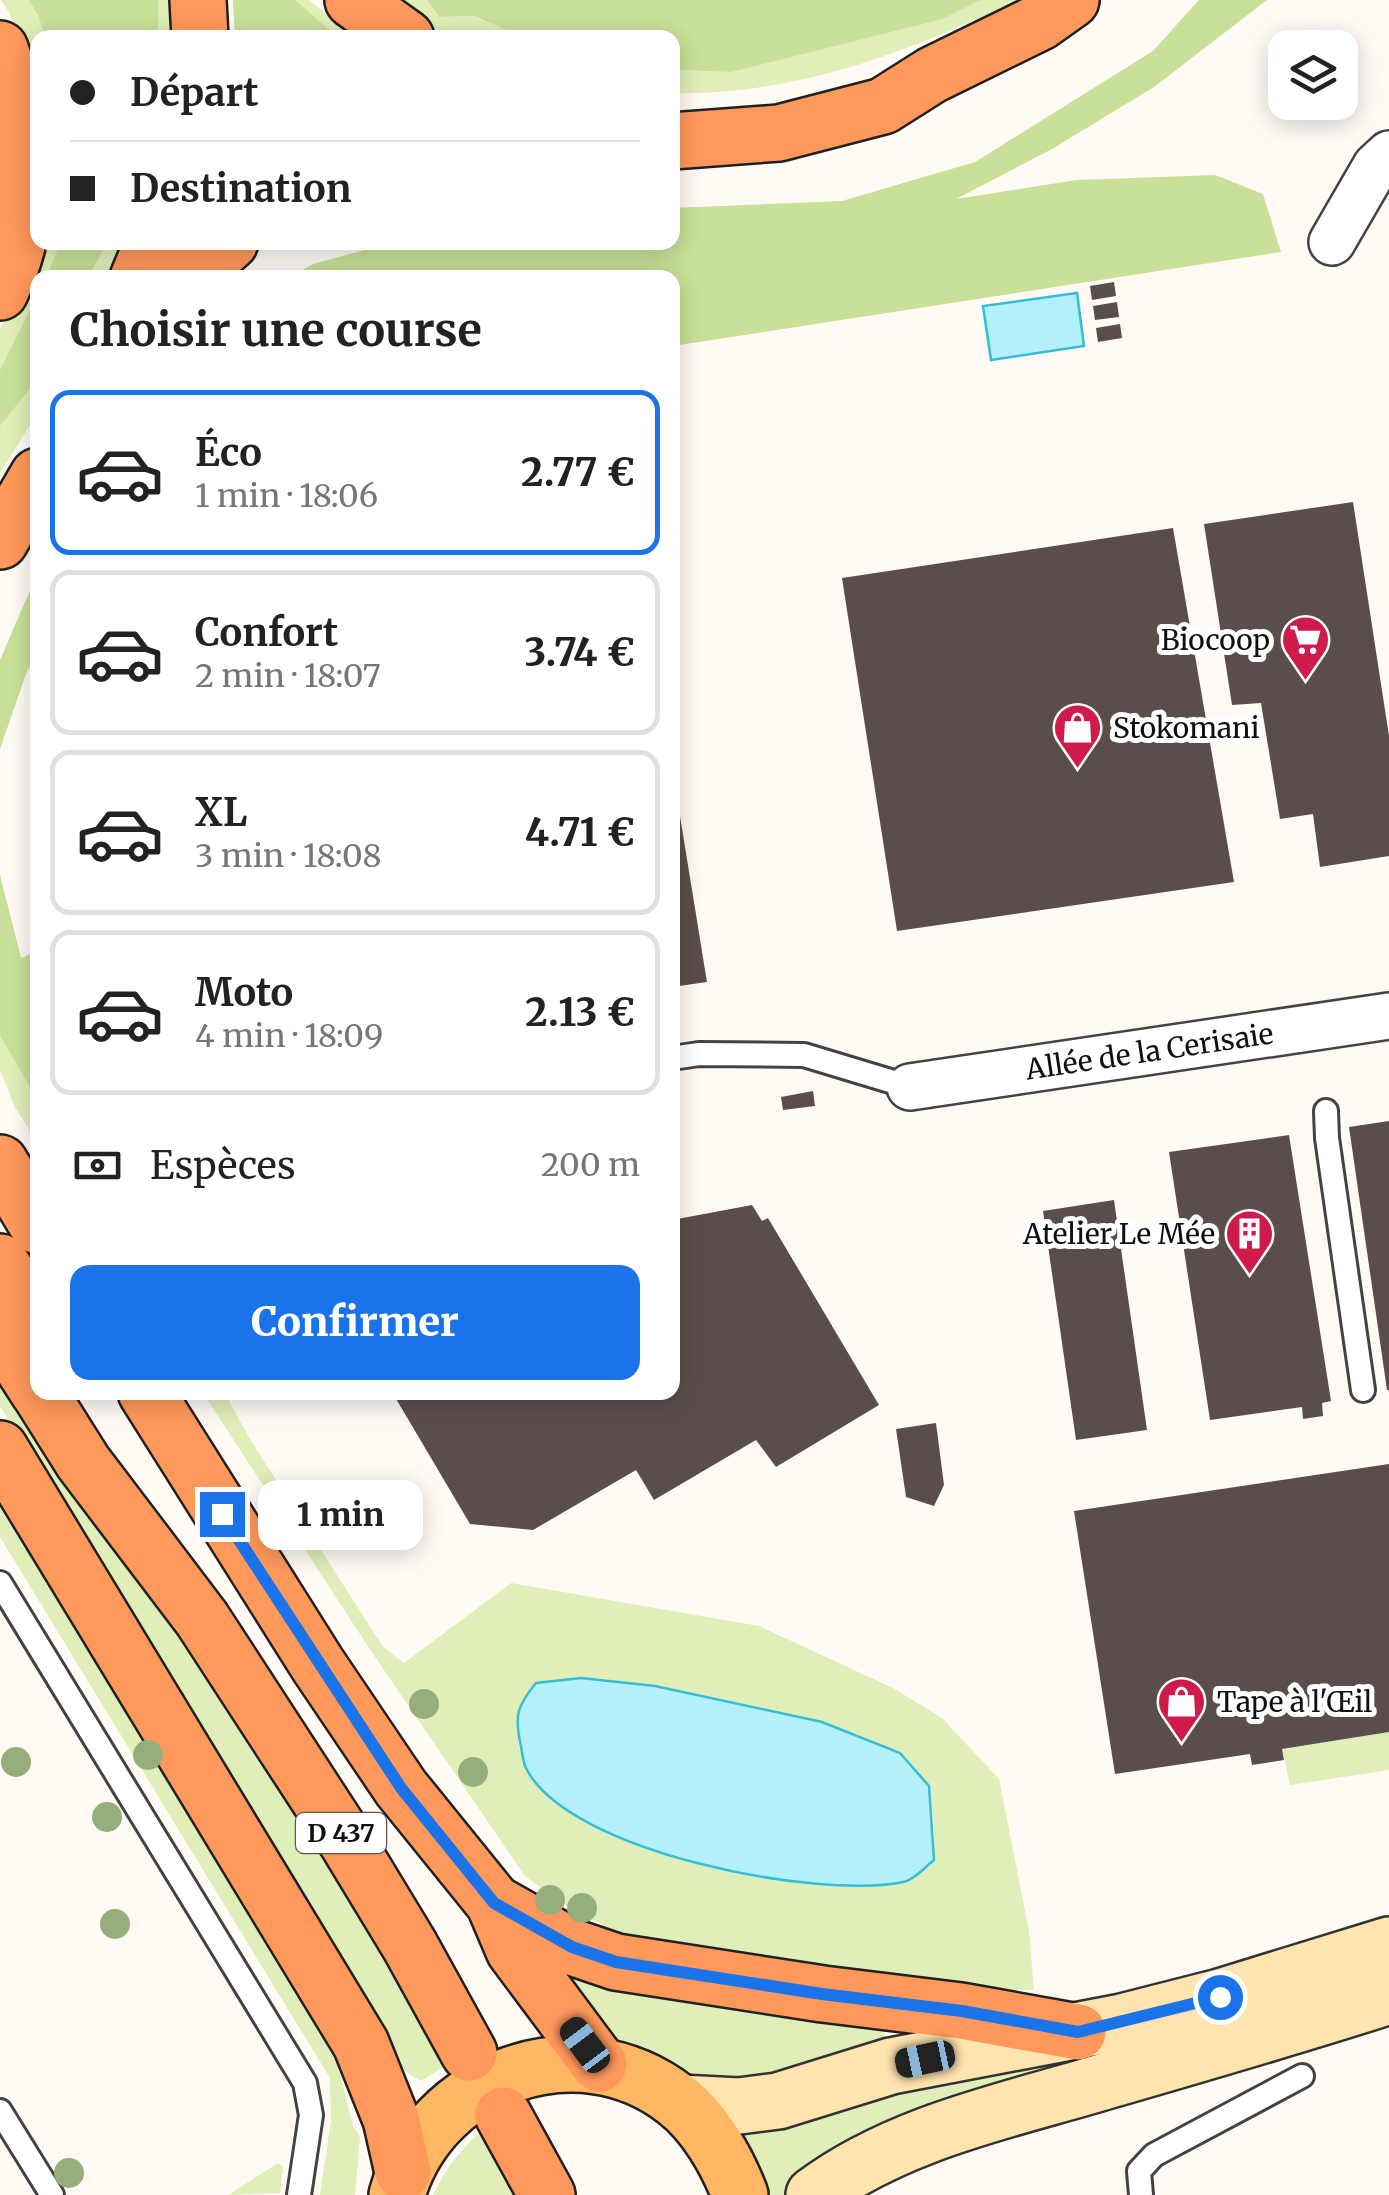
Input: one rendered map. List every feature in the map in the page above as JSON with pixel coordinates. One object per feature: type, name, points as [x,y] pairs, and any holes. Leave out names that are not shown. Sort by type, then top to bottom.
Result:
[{"type":"highway","points":[[198,0],[200,30]]},
{"type":"highway","points":[[353,0],[395,30]]},
{"type":"highway","points":[[680,140],[779,134],[883,106],[932,75],[1040,22],[1071,0]]},
{"type":"highway","points":[[0,49],[15,88],[25,140],[27,187],[20,240],[0,292]]},
{"type":"highway","points":[[680,109],[757,105],[877,78],[932,75]]},
{"type":"highway","points":[[197,270],[221,250]]},
{"type":"highway","points":[[0,541],[30,490]]},
{"type":"highway","points":[[0,1163],[30,1213]]},
{"type":"highway","points":[[2,1261],[30,1307]]},
{"type":"highway","name":"D 437","points":[[0,1332],[30,1379]]},
{"type":"highway","name":"D 437","points":[[43,1400],[83,1462],[202,1619],[347,1842],[469,2053]]},
{"type":"highway","name":"D 437","points":[[88,1400],[113,1440],[202,1619]]},
{"type":"highway","points":[[151,1400],[318,1665],[391,1773],[494,1903],[514,1950],[599,2064]]},
{"type":"highway","points":[[0,1450],[360,2044],[391,2118],[400,2184]]},
{"type":"highway","points":[[494,1903],[572,1947],[616,1962],[962,2011],[1078,2032]]},
{"type":"highway","points":[[503,2115],[546,2195]]},
{"type":"main road","points":[[680,2102],[739,2106],[778,2101],[891,2066],[1078,2032],[1220,1997],[1389,1946]]},
{"type":"main road","points":[[814,2195],[869,2160],[910,2142],[1389,1996]]},
{"type":"main road","points":[[400,2184],[418,2144],[439,2119],[479,2089],[550,2065],[599,2064],[626,2072],[680,2102],[712,2140],[740,2195]]},
{"type":"street","points":[[1332,242],[1376,166],[1389,154]]},
{"type":"street","name":"Allée de la Cerisaie","points":[[910,1087],[1389,1016]]},
{"type":"lane","points":[[680,1057],[804,1055],[910,1087]]},
{"type":"lane","points":[[1326,1111],[1363,1390]]},
{"type":"lane","points":[[0,1583],[305,2082],[312,2114],[300,2195]]},
{"type":"lane","points":[[1141,2195],[1139,2170],[1154,2154],[1302,2076]]},
{"type":"lane","points":[[0,2111],[45,2191]]},
{"type":"green space","points":[[1,0],[29,0],[43,30],[30,30],[30,64],[24,44]]},
{"type":"green space","points":[[29,0],[158,0],[158,30],[43,30]]},
{"type":"green space","points":[[158,0],[180,0],[180,30],[158,30]]},
{"type":"green space","points":[[233,0],[295,0],[330,30],[235,30]]},
{"type":"green space","points":[[295,0],[309,0],[346,30],[330,30]]},
{"type":"green space","points":[[385,0],[427,0],[439,17],[473,16],[506,30],[438,30]]},
{"type":"green space","points":[[427,0],[981,0],[943,19],[732,72],[680,70],[680,30],[506,30],[474,16],[439,17]]},
{"type":"green space","points":[[981,0],[1017,0],[935,37],[850,67],[762,87],[680,93],[680,70],[732,72],[943,19]]},
{"type":"green space","points":[[1199,0],[1267,0],[1154,87],[1052,149],[956,199],[1077,180],[1215,175],[1263,194],[1281,252],[680,345],[680,270],[302,270],[364,250],[680,250],[680,208],[842,201],[975,162],[1153,51]]},
{"type":"green space","points":[[35,250],[57,250],[49,270],[30,270],[30,309],[0,370],[0,328],[15,306]]},
{"type":"green space","points":[[57,250],[103,250],[93,270],[49,270]]},
{"type":"green space","points":[[103,250],[126,250],[116,270],[93,270]]},
{"type":"green space","points":[[30,309],[30,389],[0,426],[0,370]]},
{"type":"green space","points":[[30,389],[30,425],[0,473],[0,426]]},
{"type":"green space","points":[[30,590],[30,666],[0,749],[0,660]]},
{"type":"green space","points":[[0,875],[21,958],[30,954],[30,1087],[0,1036]]},
{"type":"green space","points":[[0,1036],[30,1087],[30,1131],[15,1107],[0,1070]]},
{"type":"green space","points":[[0,1358],[349,1899],[443,2067],[421,2081],[406,2072],[393,2054],[0,1406]]},
{"type":"green space","points":[[208,1400],[229,1400],[383,1647],[404,1663],[511,1583],[759,1626],[893,1688],[942,1718],[999,1779],[1029,1931],[1034,1990],[997,1990],[625,1936],[570,1909],[525,1876],[371,1651]],"holes":[[[581,1678],[655,1686],[929,1786],[934,1859],[536,1683]]]},
{"type":"green space","points":[[0,1498],[332,2042],[353,2126],[360,2137],[355,2195],[320,2195],[331,2120],[330,2078],[0,1537]]},
{"type":"green space","points":[[1389,1732],[1389,1770],[1290,1785],[1282,1749]]},
{"type":"green space","points":[[537,1944],[890,2020],[884,2031],[884,2045],[791,2075],[699,2082],[603,2038]]},
{"type":"green space","points":[[1024,2064],[1030,2068],[1030,2077],[790,2195],[761,2195],[727,2130],[868,2095]]},
{"type":"green space","points":[[486,2127],[516,2195],[433,2195],[456,2158]]},
{"type":"green space","points":[[278,2163],[283,2167],[280,2193],[228,2195]]},
{"type":"water","points":[[1077,293],[1084,346],[991,360],[983,306]]},
{"type":"water","points":[[581,1678],[655,1686],[822,1722],[900,1753],[929,1786],[934,1860],[903,1882],[864,1886],[814,1884],[698,1863],[641,1846],[590,1824],[550,1798],[526,1768],[518,1727],[521,1705],[536,1683]]},
{"type":"building","points":[[1114,282],[1116,296],[1092,300],[1090,286]]},
{"type":"building","points":[[1117,302],[1119,317],[1095,320],[1093,306]]},
{"type":"building","points":[[1120,324],[1122,338],[1098,342],[1096,328]]},
{"type":"building","name":"Biocoop","points":[[1353,502],[1389,736],[1389,856],[1320,867],[1313,814],[1280,819],[1261,703],[1232,705],[1204,524]]},
{"type":"building","points":[[1173,528],[1234,882],[897,931],[842,578]]},
{"type":"building","points":[[680,816],[707,982],[680,986]]},
{"type":"building","points":[[813,1091],[815,1106],[783,1110],[781,1097]]},
{"type":"building","points":[[1389,1121],[1389,1390],[1387,1390],[1349,1127]]},
{"type":"building","name":"Atelier Le Mée","points":[[1289,1135],[1331,1401],[1322,1403],[1323,1416],[1303,1419],[1302,1407],[1210,1420],[1169,1152]]},
{"type":"building","points":[[1114,1200],[1147,1430],[1076,1440],[1043,1211]]},
{"type":"building","points":[[752,1205],[762,1221],[768,1218],[879,1405],[776,1467],[756,1440],[654,1500],[636,1470],[533,1530],[470,1524],[397,1400],[680,1400],[680,1218]]},
{"type":"building","points":[[936,1423],[944,1485],[934,1506],[906,1497],[896,1429]]},
{"type":"building","points":[[1389,1464],[1389,1732],[1282,1749],[1284,1760],[1252,1765],[1250,1754],[1115,1774],[1074,1511]]},
{"type":"place","name":"Biocoop","points":[[1305,682]]},
{"type":"place","name":"Stokomani","points":[[1078,770]]},
{"type":"place","name":"Atelier Le Mée","points":[[1250,1276]]},
{"type":"place","name":"Tape à l'Œil","points":[[1182,1744]]},
{"type":"route","points":[[222,1514],[401,1788],[494,1903],[572,1947],[616,1962],[962,2011],[1078,2032],[1220,1997]]}]
